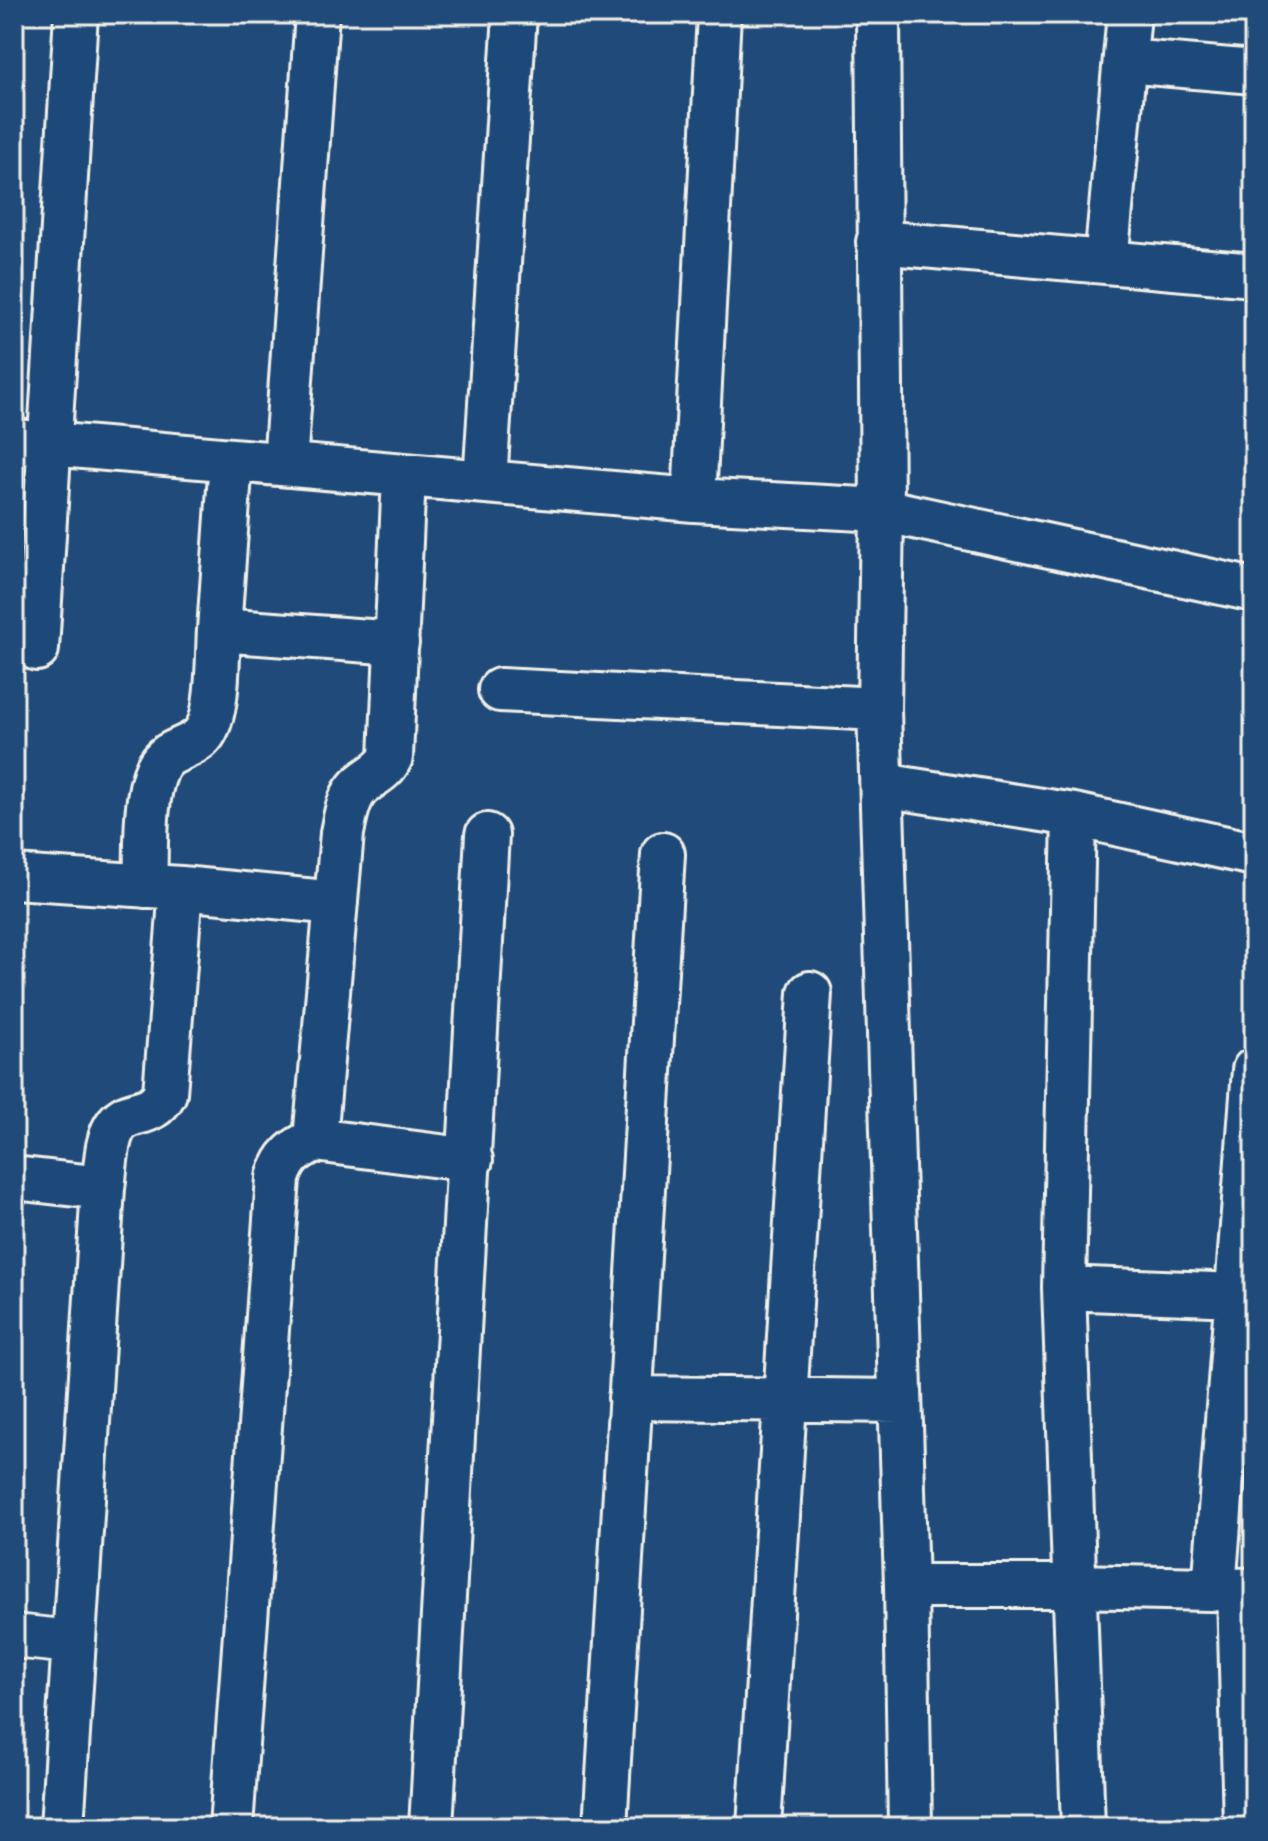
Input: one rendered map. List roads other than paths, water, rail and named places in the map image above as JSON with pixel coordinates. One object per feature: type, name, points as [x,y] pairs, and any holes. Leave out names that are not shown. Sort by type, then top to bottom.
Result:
[{"type":"street","points":[[37,649],[32,443],[76,14]]},
{"type":"street","points":[[285,464],[317,14]]},
{"type":"street","points":[[485,482],[515,14]]},
{"type":"street","points":[[694,500],[719,14]]},
{"type":"street","points":[[878,14],[882,510],[879,709],[906,1586],[910,1827]]},
{"type":"street","points":[[1106,262],[1129,14]]},
{"type":"street","points":[[1125,61],[1254,72]]},
{"type":"street","points":[[878,242],[1254,275]]},
{"type":"street","points":[[32,443],[694,500],[882,510],[1254,590]]},
{"type":"street","points":[[62,1827],[103,1188],[111,1135],[118,1123],[153,1109],[165,1093],[163,887],[150,796],[154,776],[168,754],[197,741],[210,725],[231,460]]},
{"type":"street","points":[[315,1140],[342,833],[351,799],[358,788],[383,770],[391,757],[404,476]]},
{"type":"street","points":[[219,630],[397,643]]},
{"type":"street","points":[[500,690],[879,709]]},
{"type":"street","points":[[882,785],[1074,815],[1254,854]]},
{"type":"street","points":[[1074,815],[1064,1288],[1083,1827]]},
{"type":"street","points":[[431,1827],[487,835]]},
{"type":"street","points":[[605,1827],[663,854]]},
{"type":"street","points":[[14,877],[336,903]]},
{"type":"street","points":[[759,1827],[810,993]]},
{"type":"street","points":[[1245,1827],[1236,1590],[1237,1295],[1254,1070]]},
{"type":"street","points":[[231,1827],[278,1178],[283,1162],[291,1152],[315,1140],[471,1160]]},
{"type":"street","points":[[14,1178],[103,1188]]},
{"type":"street","points":[[1064,1288],[1237,1295]]},
{"type":"street","points":[[630,1398],[900,1401]]},
{"type":"street","points":[[906,1586],[1236,1590]]},
{"type":"street","points":[[14,1636],[72,1642]]}]
